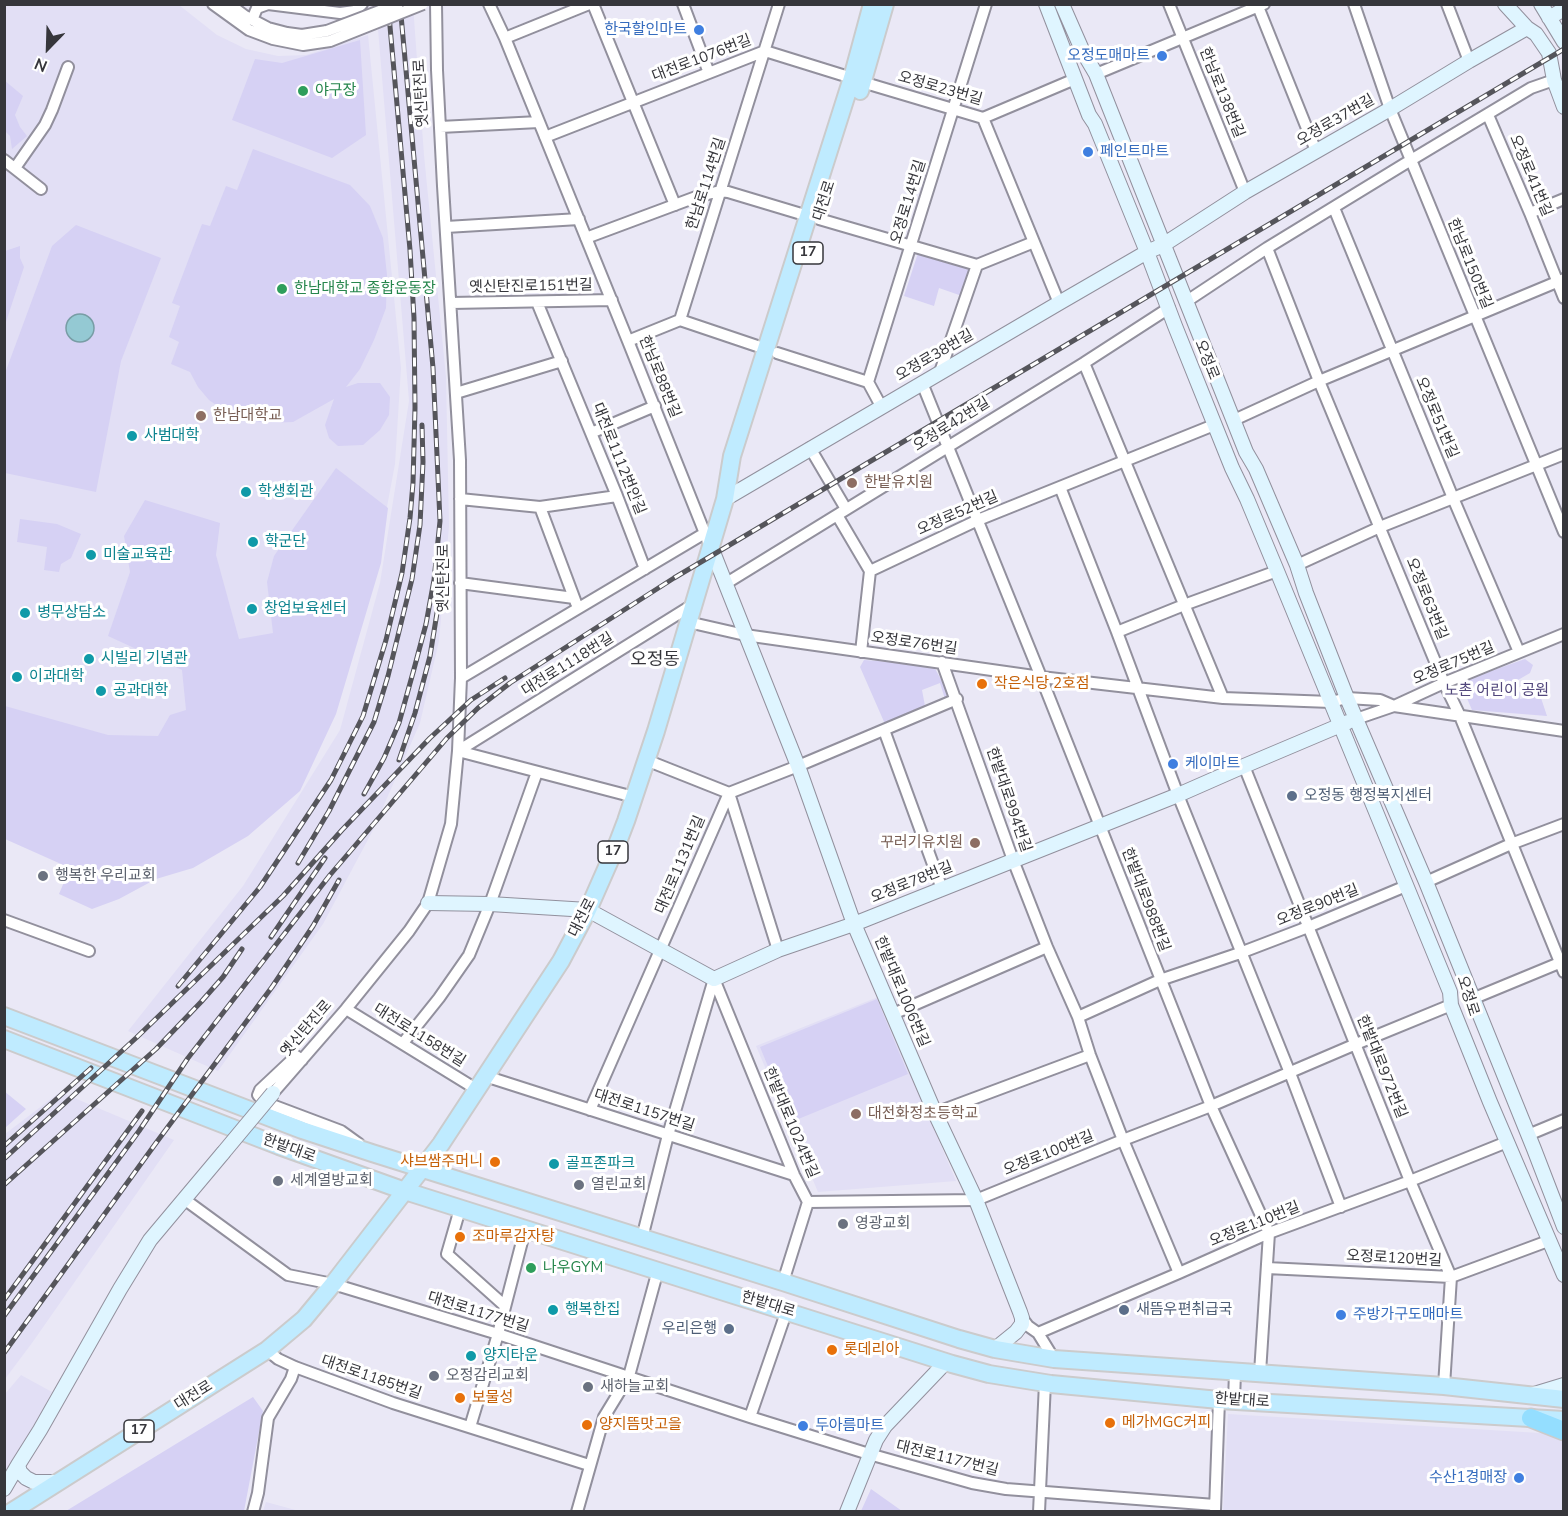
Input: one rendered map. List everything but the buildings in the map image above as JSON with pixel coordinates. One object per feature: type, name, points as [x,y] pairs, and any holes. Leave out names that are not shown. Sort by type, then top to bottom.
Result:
[{"type":"highway","points":[[1531,1418],[1563,1431]]},
{"type":"main road","name":"대전로","points":[[857,80],[872,4]]},
{"type":"main road","name":"대전로","points":[[11,1512],[267,1350],[304,1319],[441,1144],[561,961],[588,910],[618,842],[634,797],[694,604],[708,540],[744,459],[771,351],[857,80],[885,4]]},
{"type":"main road","name":"한밭대로","points":[[4,1016],[292,1126],[372,1153],[995,1349],[1054,1359],[1444,1386],[1563,1399]]},
{"type":"main road","name":"한밭대로","points":[[4,1040],[279,1146],[405,1191],[989,1374],[1045,1383],[1226,1400],[1563,1420]]},
{"type":"street","points":[[213,4],[249,30],[273,39],[303,45],[423,4]]},
{"type":"street","points":[[229,4],[267,27],[287,33],[329,36],[398,4]]},
{"type":"street","points":[[252,20],[257,8],[268,4],[340,13],[355,11],[362,4]]},
{"type":"street","name":"옛신탄진로","points":[[273,1093],[346,1009],[409,931],[428,903],[451,824],[458,751],[461,678],[460,460],[440,127],[436,4]]},
{"type":"street","name":"한남로88번길","points":[[489,4],[579,219],[708,540]]},
{"type":"street","points":[[505,38],[591,4],[675,205]]},
{"type":"street","points":[[682,4],[709,73]]},
{"type":"street","name":"한남로114번길","points":[[680,320],[779,4]]},
{"type":"street","name":"오정로14번길","points":[[868,382],[986,4]]},
{"type":"street","name":"오정로","points":[[1046,4],[1089,115],[1095,124],[1147,252],[1174,326],[1341,725],[1450,992],[1452,1005],[1507,1142],[1563,1275]]},
{"type":"street","name":"오정로","points":[[1062,4],[1083,52],[1096,74],[1246,452],[1256,469],[1297,565],[1347,698],[1426,882],[1563,1227]]},
{"type":"street","name":"한남로138번길","points":[[1169,4],[1245,192]]},
{"type":"street","name":"한남로150번길","points":[[1354,4],[1390,110],[1563,532]]},
{"type":"street","points":[[1447,4],[1469,61]]},
{"type":"street","points":[[1505,4],[1527,28],[1536,34],[1550,53],[1554,80],[1563,107]]},
{"type":"street","points":[[1541,4],[1563,42]]},
{"type":"street","points":[[1096,74],[1260,5],[1316,151]]},
{"type":"street","points":[[1549,18],[1563,9]]},
{"type":"street","name":"오정로37번길","points":[[1163,245],[1245,192],[1390,110],[1527,28]]},
{"type":"street","name":"대전로1076번길","points":[[545,137],[765,51],[857,80]]},
{"type":"street","points":[[15,168],[45,125],[68,67]]},
{"type":"street","name":"오정로23번길","points":[[857,80],[983,118],[1075,79]]},
{"type":"street","points":[[1186,301],[1267,248],[1411,160],[1488,116],[1531,88],[1554,80]]},
{"type":"street","name":"오정로41번길","points":[[1488,116],[1560,280]]},
{"type":"street","points":[[983,118],[1059,303]]},
{"type":"street","points":[[440,127],[539,122]]},
{"type":"street","points":[[4,160],[41,189]]},
{"type":"street","points":[[586,238],[696,197],[720,191],[977,265],[1034,242]]},
{"type":"street","points":[[1530,213],[1563,199]]},
{"type":"street","points":[[1334,208],[1392,350]]},
{"type":"street","points":[[446,227],[579,219]]},
{"type":"street","name":"오정로38번길","points":[[725,499],[881,406],[1147,252],[1163,245]]},
{"type":"street","points":[[1267,248],[1380,527]]},
{"type":"street","points":[[940,372],[977,265]]},
{"type":"street","points":[[1234,420],[1319,381],[1560,280],[1563,298]]},
{"type":"street","name":"옛신탄진로151번길","points":[[450,303],[612,300]]},
{"type":"street","name":"대전로1112번안길","points":[[537,302],[645,569]]},
{"type":"street","name":"오정로42번길","points":[[725,584],[1084,363],[1169,308]]},
{"type":"street","points":[[628,340],[680,320],[868,382],[881,406]]},
{"type":"street","name":"오정로51번길","points":[[1392,350],[1453,498]]},
{"type":"street","points":[[456,393],[562,361]]},
{"type":"street","points":[[1084,363],[1223,698]]},
{"type":"street","name":"한밭대로988번길","points":[[922,383],[1211,1106],[1269,1233],[1260,1373]]},
{"type":"street","points":[[591,433],[655,406]]},
{"type":"street","name":"오정로52번길","points":[[870,571],[978,520],[1214,424]]},
{"type":"street","points":[[810,448],[870,571],[861,652]]},
{"type":"street","points":[[1297,565],[1380,527],[1563,454]]},
{"type":"street","points":[[1060,487],[1178,795],[1290,1073],[1341,1207]]},
{"type":"street","points":[[460,499],[540,507],[617,496]]},
{"type":"street","points":[[1453,498],[1520,652]]},
{"type":"street","points":[[540,507],[576,604]]},
{"type":"street","name":"오정로63번길","points":[[1380,527],[1562,965]]},
{"type":"street","points":[[461,678],[576,604],[708,540]]},
{"type":"street","name":"한밭대로1006번길","points":[[708,540],[798,766],[854,924],[935,1113],[976,1200],[1022,1318]]},
{"type":"street","points":[[1117,632],[1277,571]]},
{"type":"street","points":[[460,583],[576,604]]},
{"type":"street","name":"대전로1118번길","points":[[458,751],[694,604]]},
{"type":"street","name":"오정로76번길","points":[[688,622],[745,635],[1041,678],[1223,698],[1331,702],[1347,698],[1380,700],[1394,706],[1563,730]]},
{"type":"street","name":"오정로75번길","points":[[1356,720],[1563,634]]},
{"type":"street","name":"한밭대로994번길","points":[[942,662],[1013,860],[1077,1017],[1123,1140],[1179,1273]]},
{"type":"street","points":[[646,760],[729,793],[957,699]]},
{"type":"street","points":[[1341,725],[1356,720]]},
{"type":"street","name":"오정로78번길","points":[[714,979],[778,950],[854,924],[1178,795],[1341,725]]},
{"type":"street","points":[[884,730],[942,889]]},
{"type":"street","points":[[458,751],[634,797]]},
{"type":"street","name":"한밭대로972번길","points":[[1244,766],[1410,1181],[1451,1277],[1444,1386]]},
{"type":"street","points":[[403,1044],[440,998],[469,954],[490,904],[537,772]]},
{"type":"street","points":[[729,793],[778,950]]},
{"type":"street","name":"대전로1131번길","points":[[661,950],[729,793]]},
{"type":"street","points":[[1426,882],[1511,844],[1563,824]]},
{"type":"street","name":"오정로90번길","points":[[1077,1017],[1160,980],[1240,953],[1406,886]]},
{"type":"street","points":[[428,903],[588,910],[714,979],[668,1134],[642,1238]]},
{"type":"street","points":[[4,920],[89,951]]},
{"type":"street","points":[[893,1014],[1047,947]]},
{"type":"street","points":[[590,1110],[661,950]]},
{"type":"street","points":[[1472,999],[1562,965]]},
{"type":"street","name":"한밭대로1024번길","points":[[714,979],[794,1175],[808,1202],[783,1282]]},
{"type":"street","name":"오정로100번길","points":[[808,1202],[976,1200],[1211,1106],[1452,1005]]},
{"type":"street","name":"대전로1158번길","points":[[346,1009],[403,1044],[481,1082]]},
{"type":"street","points":[[935,1113],[1090,1055]]},
{"type":"street","points":[[302,1060],[296,1056],[260,1090],[258,1095],[272,1105],[341,1131],[372,1153]]},
{"type":"street","name":"대전로1157번길","points":[[481,1082],[590,1110],[794,1175]]},
{"type":"street","points":[[4,1489],[150,1240],[273,1093]]},
{"type":"street","points":[[1528,1135],[1563,1120]]},
{"type":"street","name":"오정로110번길","points":[[1038,1333],[1269,1233],[1507,1142]]},
{"type":"street","points":[[184,1199],[288,1275],[333,1284]]},
{"type":"street","points":[[460,1209],[447,1254],[505,1306]]},
{"type":"street","points":[[470,1427],[498,1334],[525,1230]]},
{"type":"street","name":"오정로120번길","points":[[1267,1268],[1451,1277],[1548,1241]]},
{"type":"street","points":[[577,1512],[604,1418],[629,1376],[658,1270]]},
{"type":"street","name":"대전로1177번길","points":[[333,1284],[498,1334],[750,1417],[972,1483],[1006,1489],[1215,1508]]},
{"type":"street","points":[[750,1417],[787,1310]]},
{"type":"street","points":[[1022,1318],[1038,1333],[1054,1359]]},
{"type":"street","points":[[995,1349],[1016,1332],[1022,1324],[1022,1318]]},
{"type":"street","name":"대전로1185번길","points":[[267,1350],[278,1359],[295,1367],[393,1403],[589,1465]]},
{"type":"street","points":[[847,1512],[869,1454],[885,1426],[946,1362]]},
{"type":"street","points":[[253,1512],[258,1493],[268,1418],[291,1379],[295,1367]]},
{"type":"street","points":[[1215,1508],[1226,1400],[1235,1372]]},
{"type":"street","points":[[1039,1512],[1045,1383]]},
{"type":"street","points":[[1530,1395],[1563,1385]]},
{"type":"street","points":[[18,1465],[20,1472],[34,1482],[57,1482]]},
{"type":"shaded area","name":"한남대학교","points":[[5,5],[179,5],[217,35],[246,49],[278,56],[306,55],[368,35],[401,368],[395,464],[372,587],[72,867],[5,838]]},
{"type":"shaded area","points":[[376,5],[413,5],[424,155],[446,377],[449,526],[439,641],[420,723],[372,832],[323,924],[218,1071],[128,1031],[243,886],[340,730],[380,583],[409,401]]},
{"type":"shaded area","name":"대전화정초등학교","points":[[878,997],[956,1181],[818,1192],[756,1046]]},
{"type":"shaded area","points":[[60,1092],[174,1140],[5,1379],[5,1134]]},
{"type":"shaded area","points":[[21,1375],[52,1392],[5,1478],[5,1394]]},
{"type":"shaded area","points":[[1228,1414],[1556,1434],[1563,1440],[1563,1511],[1223,1512]]},
{"type":"shaded area","points":[[266,1502],[299,1511],[263,1511]]},
{"type":"green space","name":"야구장","points":[[360,40],[366,135],[332,158],[232,120],[255,59],[282,63]]},
{"type":"green space","points":[[4,80],[23,96],[15,115],[27,136],[12,149],[10,136],[5,131]]},
{"type":"green space","name":"한남대학교 종합운동장","points":[[253,149],[350,185],[370,206],[383,238],[387,275],[386,308],[360,369],[346,387],[358,383],[380,383],[390,397],[389,415],[380,430],[363,445],[338,446],[329,438],[325,425],[334,399],[293,422],[265,423],[232,416],[209,400],[198,387],[190,372],[171,364],[179,342],[169,337],[180,306],[172,303],[202,224],[210,226],[226,186],[237,190]]},
{"type":"green space","points":[[76,225],[161,258],[121,361],[96,492],[5,473],[4,376],[52,246]]},
{"type":"green space","points":[[20,246],[20,258],[24,267],[5,325],[5,251]]},
{"type":"green space","points":[[918,253],[971,266],[962,296],[939,288],[934,306],[904,296]]},
{"type":"green space","points":[[336,468],[388,508],[381,563],[336,714],[300,791],[248,836],[193,868],[156,879],[119,899],[92,909],[59,894],[70,868],[5,839],[5,706],[108,735],[158,736],[170,715],[186,710],[182,670],[108,636],[130,572],[124,536],[145,500],[220,523],[216,555],[239,639],[273,633],[267,582],[274,556]]},
{"type":"green space","points":[[20,519],[57,524],[81,534],[71,558],[61,564],[59,572],[44,570],[47,547],[17,542]]},
{"type":"green space","name":"노촌 어린이 공원","points":[[1525,659],[1533,665],[1530,673],[1518,680],[1520,699],[1540,695],[1547,716],[1472,710],[1460,682]]},
{"type":"green space","points":[[864,660],[933,665],[949,694],[945,699],[940,683],[922,690],[925,706],[885,724],[860,667]]},
{"type":"green space","points":[[877,999],[908,1074],[791,1122],[760,1047]]},
{"type":"green space","points":[[4,1091],[26,1109],[5,1128],[4,1128]]},
{"type":"green space","points":[[253,1397],[263,1411],[244,1511],[66,1511]]},
{"type":"green space","points":[[871,1489],[902,1511],[861,1511]]},
{"type":"water","points":[[80,314],[90,318],[94,328],[90,338],[80,342],[70,338],[66,328],[70,318]]},
{"type":"railway","points":[[178,986],[260,887],[331,780],[363,716],[386,640],[402,573],[413,483],[414,318],[388,4]]},
{"type":"railway","points":[[364,794],[384,758],[399,723],[426,624],[434,580],[440,521],[433,368],[400,4]]},
{"type":"railway","points":[[4,1316],[139,1131],[188,1058],[330,875],[447,738],[478,708],[510,683],[674,578],[1564,49]]},
{"type":"railway","points":[[298,863],[329,811],[374,722],[388,676],[412,579],[420,525],[422,425]]},
{"type":"railway","points":[[399,760],[415,713],[430,656],[442,582]]},
{"type":"railway","points":[[4,1159],[136,1038],[283,896],[430,738],[471,700],[505,678]]},
{"type":"railway","points":[[271,937],[325,858]]},
{"type":"railway","points":[[4,1353],[272,987],[313,926],[339,880]]},
{"type":"railway","points":[[4,1185],[156,1049],[223,977],[242,949]]},
{"type":"railway","points":[[4,1146],[91,1068]]},
{"type":"railway","points":[[4,1300],[142,1111]]},
{"type":"place","name":"한국할인마트","points":[[699,30]]},
{"type":"place","name":"오정도매마트","points":[[1162,56]]},
{"type":"place","name":"야구장","points":[[303,91]]},
{"type":"place","name":"페인트마트","points":[[1088,152]]},
{"type":"place","name":"한남대학교 종합운동장","points":[[282,289]]},
{"type":"place","name":"한남대학교","points":[[201,416]]},
{"type":"place","name":"사범대학","points":[[132,436]]},
{"type":"place","name":"한밭유치원","points":[[852,483]]},
{"type":"place","name":"학생회관","points":[[246,492]]},
{"type":"place","name":"학군단","points":[[253,542]]},
{"type":"place","name":"미술교육관","points":[[91,555]]},
{"type":"place","name":"창업보육센터","points":[[252,609]]},
{"type":"place","name":"병무상담소","points":[[25,613]]},
{"type":"place","name":"시빌리 기념관","points":[[89,659]]},
{"type":"place","name":"이과대학","points":[[17,677]]},
{"type":"place","name":"작은식당 2호점","points":[[982,684]]},
{"type":"place","name":"공과대학","points":[[101,691]]},
{"type":"place","name":"케이마트","points":[[1173,764]]},
{"type":"place","name":"오정동 행정복지센터","points":[[1292,796]]},
{"type":"place","name":"꾸러기유치원","points":[[975,843]]},
{"type":"place","name":"행복한 우리교회","points":[[43,876]]},
{"type":"place","name":"대전화정초등학교","points":[[856,1114]]},
{"type":"place","name":"샤브쌈주머니","points":[[495,1162]]},
{"type":"place","name":"골프존파크","points":[[554,1164]]},
{"type":"place","name":"세계열방교회","points":[[278,1181]]},
{"type":"place","name":"열린교회","points":[[579,1185]]},
{"type":"place","name":"영광교회","points":[[843,1224]]},
{"type":"place","name":"조마루감자탕","points":[[460,1237]]},
{"type":"place","name":"나우GYM","points":[[531,1268]]},
{"type":"place","name":"행복한집","points":[[553,1310]]},
{"type":"place","name":"새뜸우편취급국","points":[[1124,1310]]},
{"type":"place","name":"주방가구도매마트","points":[[1341,1315]]},
{"type":"place","name":"우리은행","points":[[729,1329]]},
{"type":"place","name":"롯데리아","points":[[832,1350]]},
{"type":"place","name":"양지타운","points":[[471,1356]]},
{"type":"place","name":"오정감리교회","points":[[434,1376]]},
{"type":"place","name":"새하늘교회","points":[[588,1387]]},
{"type":"place","name":"보물성","points":[[460,1398]]},
{"type":"place","name":"메가MGC커피","points":[[1110,1423]]},
{"type":"place","name":"양지뜸맛고을","points":[[587,1425]]},
{"type":"place","name":"두아름마트","points":[[803,1426]]},
{"type":"place","name":"수산1경매장","points":[[1519,1478]]},
{"type":"district","name":"오정동","points":[[655,661]]}]
